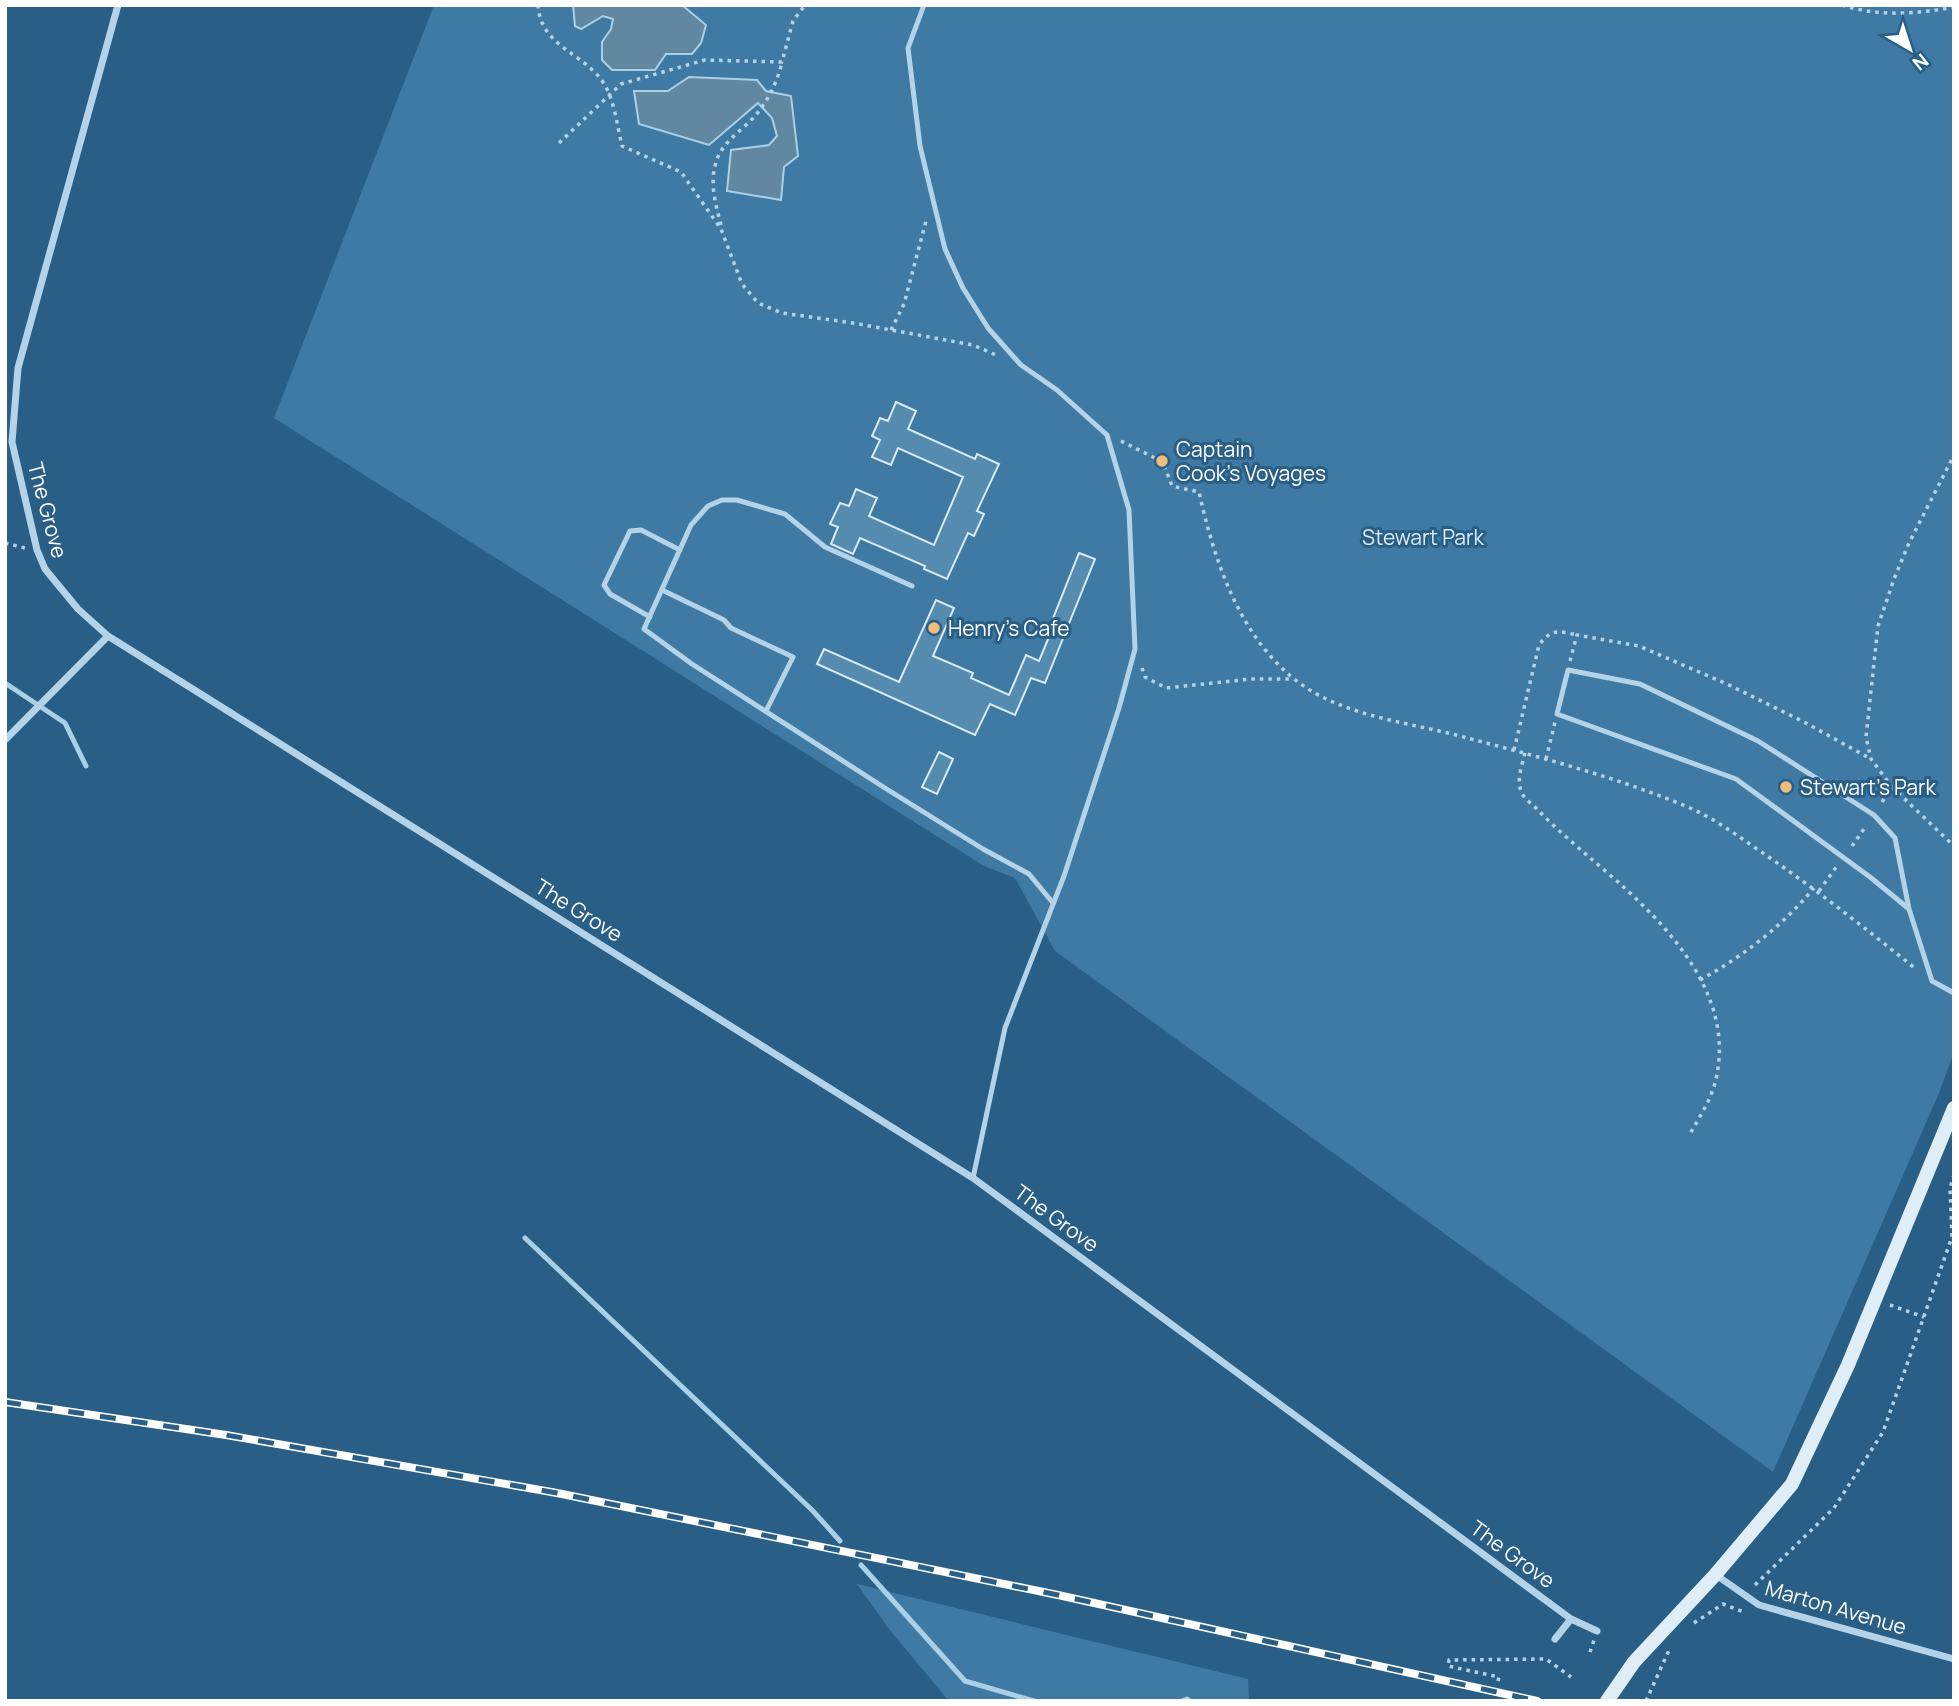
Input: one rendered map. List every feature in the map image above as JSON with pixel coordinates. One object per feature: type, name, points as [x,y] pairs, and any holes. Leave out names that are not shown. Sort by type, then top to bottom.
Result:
[{"type":"main road","points":[[1607,1701],[1634,1662],[1715,1575],[1791,1484],[1848,1365],[1954,1108]]},
{"type":"street","name":"The Grove","points":[[118,5],[18,368],[12,442],[37,550],[45,569],[60,590],[108,636],[973,1178],[1571,1619],[1597,1631]]},
{"type":"street","points":[[5,740],[108,636]]},
{"type":"street","name":"Marton Avenue","points":[[1715,1575],[1759,1605],[1954,1659]]},
{"type":"street","points":[[1555,1639],[1571,1619]]},
{"type":"lane","points":[[924,5],[908,48],[920,146],[946,249],[963,288],[988,328],[1021,365],[1057,390],[1107,435],[1129,510],[1135,649],[1119,708],[1053,902],[1005,1028],[973,1178]]},
{"type":"lane","points":[[912,586],[825,547],[785,514],[737,500],[722,500],[708,506],[691,525],[644,629],[692,664],[939,822],[1029,874],[1053,902]]},
{"type":"lane","points":[[650,617],[610,594],[604,584],[630,531],[641,530],[680,550]]},
{"type":"lane","points":[[662,590],[724,620],[731,628],[793,657],[766,711]]},
{"type":"lane","points":[[1909,909],[1870,877],[1736,779],[1557,714],[1568,670],[1640,684],[1758,740],[1874,815],[1895,838],[1909,909],[1932,981],[1954,993]]},
{"type":"path","points":[[538,5],[539,15],[553,41],[601,79],[609,95],[622,146],[681,172],[721,229]]},
{"type":"path","points":[[805,5],[793,21],[775,85],[759,111],[720,150],[715,165],[714,189],[721,229],[742,284],[758,303],[782,313],[973,345],[1021,365]]},
{"type":"path","points":[[1842,5],[1874,12],[1899,13],[1954,7]]},
{"type":"path","points":[[559,143],[621,84],[631,80],[705,60],[782,62]]},
{"type":"path","points":[[891,330],[904,304],[926,222],[934,203]]},
{"type":"path","points":[[1107,435],[1163,462],[1172,486],[1199,492],[1208,531],[1241,614],[1255,637],[1294,678],[1348,709],[1525,753],[1684,805],[1714,820],[1814,888],[1932,981]]},
{"type":"path","points":[[1871,759],[1867,737],[1878,626],[1909,543],[1954,455]]},
{"type":"path","points":[[5,543],[37,550]]},
{"type":"path","points":[[1514,750],[1539,645],[1547,636],[1558,631],[1639,646],[1727,684],[1871,759],[1892,787],[1954,846]]},
{"type":"path","points":[[1568,670],[1577,635]]},
{"type":"path","points":[[1135,649],[1145,677],[1166,688],[1251,679],[1294,678]]},
{"type":"path","points":[[1546,759],[1557,714]]},
{"type":"path","points":[[1525,753],[1519,777],[1522,794],[1558,830],[1637,898],[1664,926],[1678,943],[1700,980],[1714,1020],[1719,1054],[1715,1083],[1709,1101],[1689,1136]]},
{"type":"path","points":[[1882,802],[1892,787]]},
{"type":"path","points":[[1852,846],[1866,826]]},
{"type":"path","points":[[1819,892],[1838,864]]},
{"type":"path","points":[[1700,980],[1765,939],[1794,912],[1814,888]]},
{"type":"path","points":[[1755,1585],[1834,1508],[1883,1432],[1952,1237],[1950,1188],[1954,1175]]},
{"type":"path","points":[[1875,1299],[1924,1317]]},
{"type":"path","points":[[1684,1630],[1723,1604],[1744,1612]]},
{"type":"path","points":[[1646,1701],[1675,1637]]},
{"type":"path","points":[[1498,1681],[1499,1677],[1448,1666],[1449,1660],[1546,1659],[1571,1677]]},
{"type":"green space","name":"Stewart Park","points":[[434,5],[1954,5],[1954,1052],[1939,1093],[1773,1472],[1055,951],[1015,878],[984,866],[274,418]]},
{"type":"green space","points":[[857,1584],[1248,1679],[1249,1701],[949,1701],[889,1629]]},
{"type":"shaded area","points":[[573,5],[682,5],[706,25],[701,43],[692,54],[666,54],[655,70],[612,70],[602,60],[602,42],[611,29],[613,19],[603,16],[581,29],[575,26]]},
{"type":"shaded area","points":[[689,77],[757,80],[766,91],[791,96],[798,156],[784,167],[781,200],[727,191],[731,150],[769,145],[777,136],[772,118],[758,103],[709,145],[639,124],[634,91],[668,91]]},
{"type":"building","points":[[896,402],[916,411],[908,429],[975,459],[977,454],[999,464],[977,511],[984,514],[974,536],[968,533],[947,579],[924,569],[925,566],[860,538],[853,554],[831,544],[838,527],[830,524],[840,503],[849,506],[856,489],[877,498],[869,516],[934,545],[963,477],[898,448],[891,465],[872,457],[880,440],[872,436],[880,418],[888,421]]},
{"type":"building","points":[[1079,553],[1095,559],[1045,683],[1031,678],[1015,715],[990,704],[975,735],[817,664],[824,649],[899,682],[936,600],[954,608],[933,656],[973,673],[971,678],[1009,695],[1026,655],[1039,661]]},
{"type":"building","points":[[939,752],[953,759],[937,794],[922,787]]},
{"type":"waterway","points":[[5,683],[65,723],[86,766]]},
{"type":"waterway","points":[[525,1238],[813,1511],[840,1541]]},
{"type":"waterway","points":[[861,1565],[965,1681],[1034,1701]]},
{"type":"waterway","points":[[1182,1701],[1190,1701]]},
{"type":"railway","points":[[5,1402],[226,1435],[557,1493],[1058,1595],[1537,1701]]},
{"type":"place","name":"Captain Cook's Voyages","points":[[1162,461]]},
{"type":"place","name":"Henry's Cafe","points":[[934,628]]},
{"type":"place","name":"Stewart's Park","points":[[1786,787]]}]
